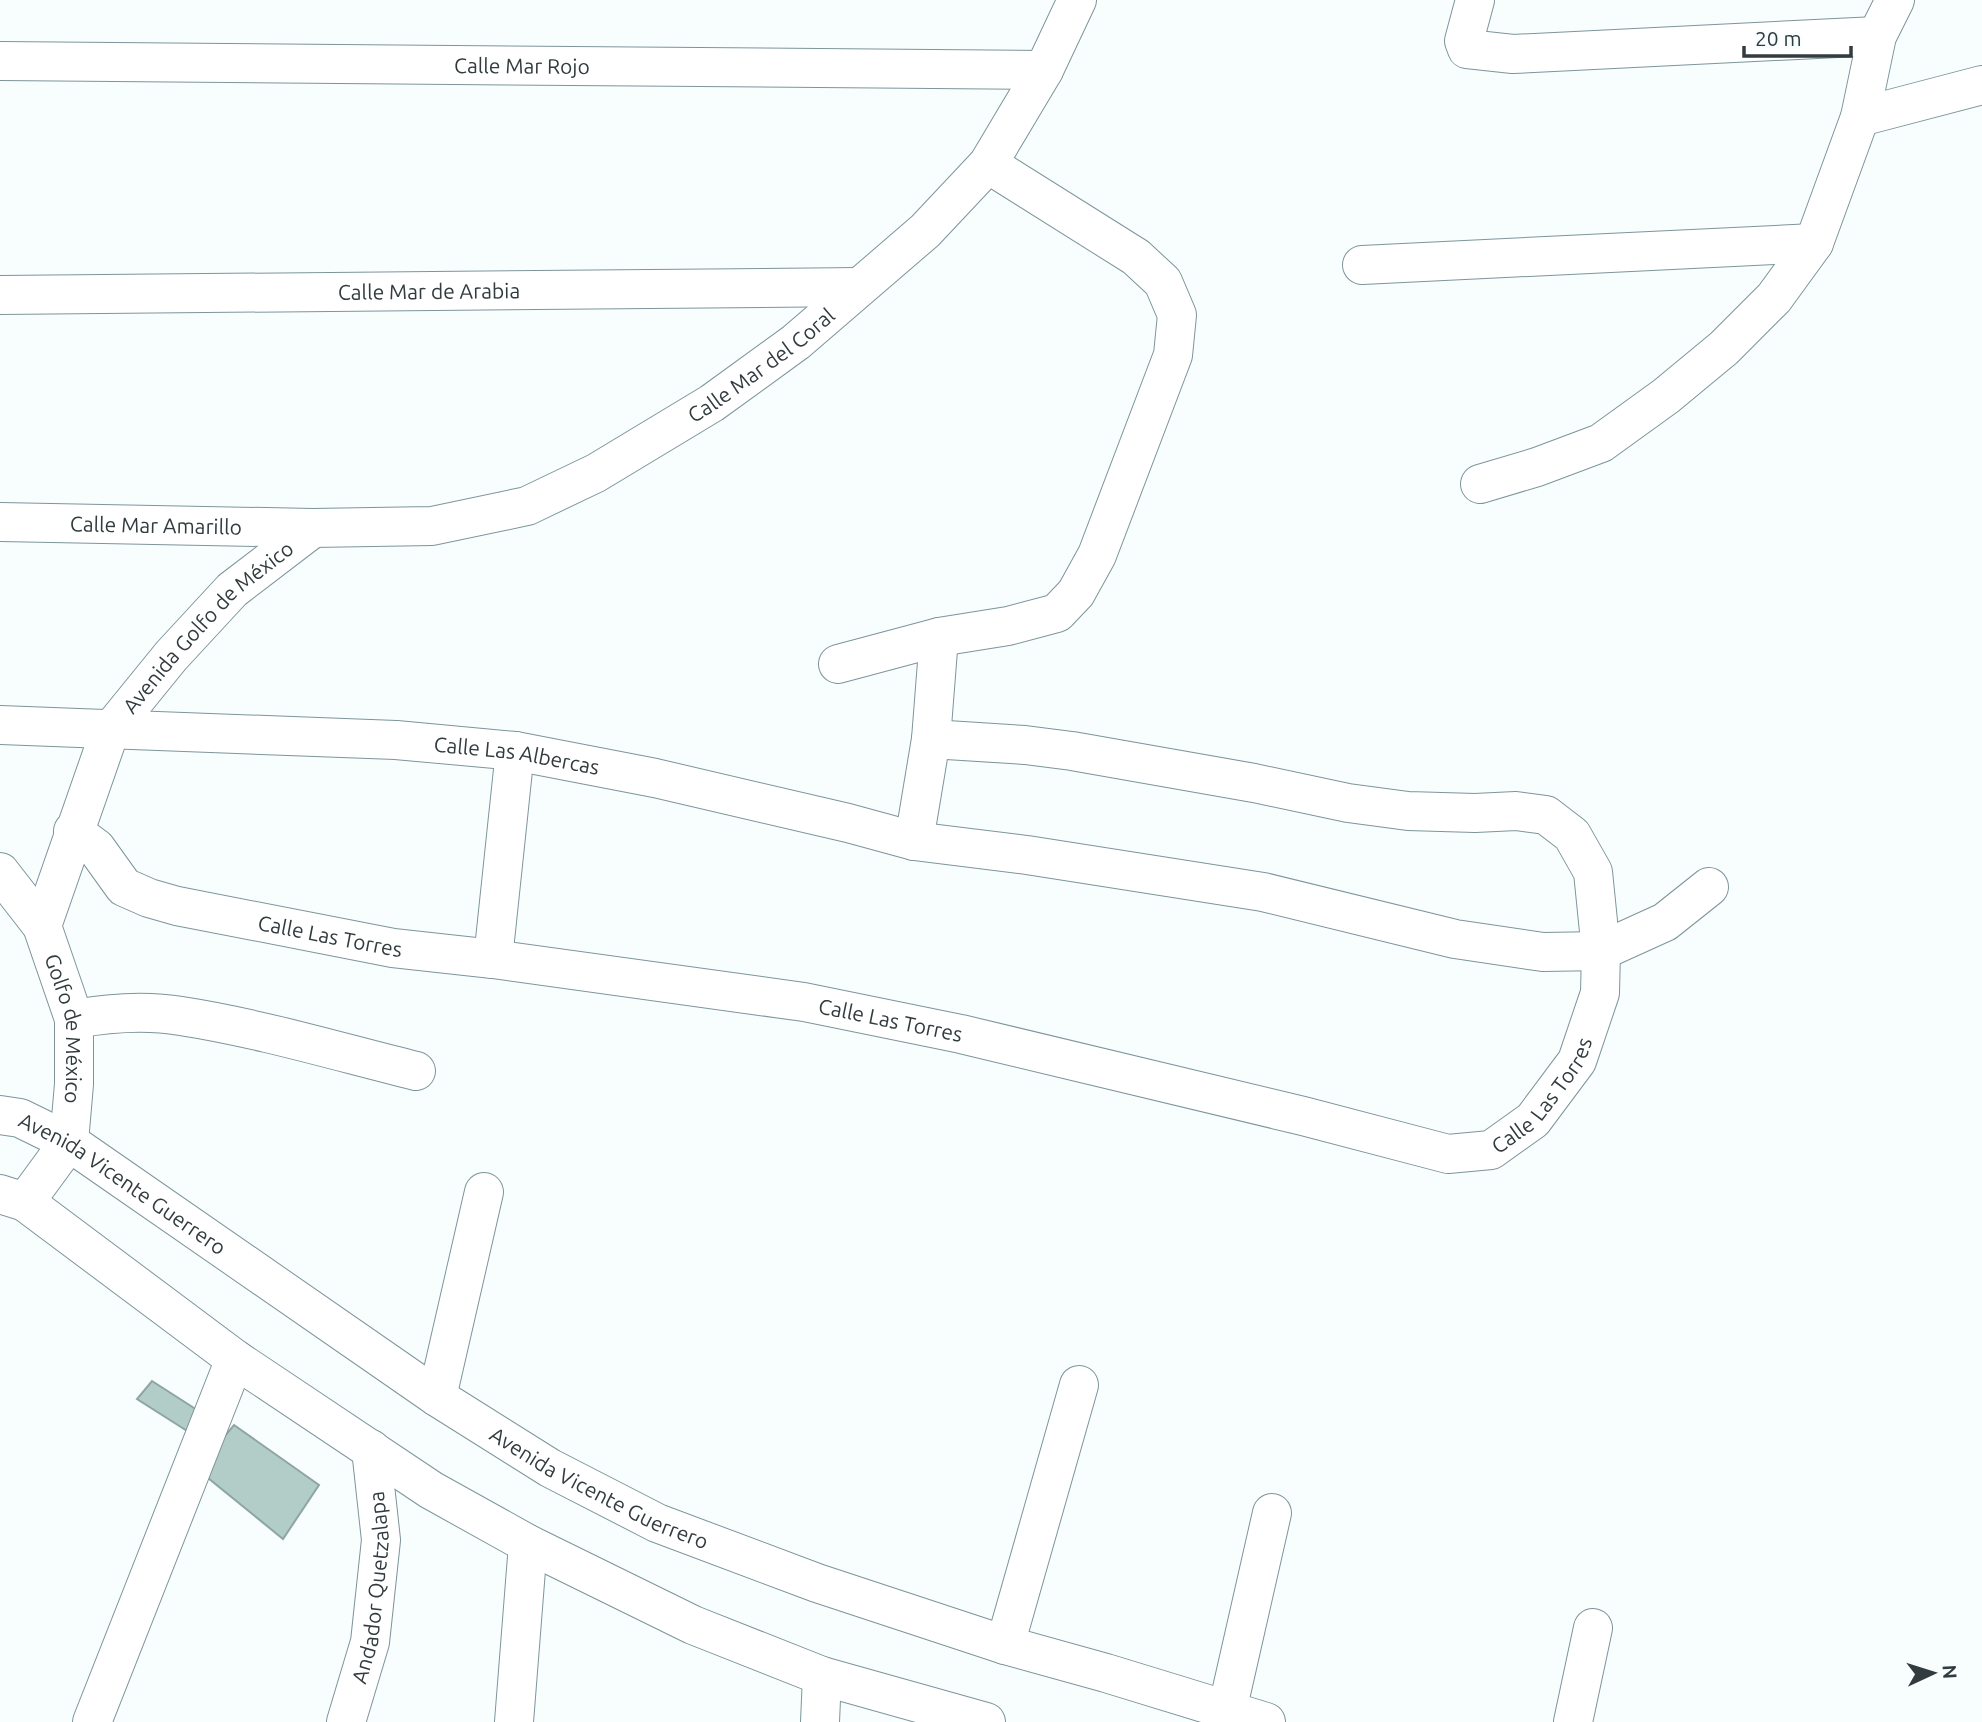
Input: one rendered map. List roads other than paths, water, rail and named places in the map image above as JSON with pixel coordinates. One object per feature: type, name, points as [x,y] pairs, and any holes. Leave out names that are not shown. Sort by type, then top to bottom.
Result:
[{"type":"street","name":"Calle Mar del Coral","points":[[313,528],[432,526],[527,506],[596,473],[712,403],[796,342],[925,231],[988,164],[1044,70],[1077,0]]},
{"type":"street","points":[[1475,0],[1464,41],[1467,49],[1475,51],[1513,54],[1877,36]]},
{"type":"street","points":[[1480,484],[1538,467],[1601,443],[1724,348],[1774,298],[1814,243],[1860,117],[1877,36],[1895,0]]},
{"type":"street","name":"Calle Mar Rojo","points":[[0,61],[1044,70]]},
{"type":"street","points":[[1860,117],[1982,85]]},
{"type":"street","points":[[838,664],[939,636],[1035,620],[1057,613],[1076,593],[1097,555],[1173,355],[1177,315],[1163,282],[1136,257],[988,164]]},
{"type":"street","points":[[1362,265],[1814,243]]},
{"type":"street","name":"Calle Mar de Arabia","points":[[0,295],[859,287]]},
{"type":"street","name":"Calle Mar Amarillo","points":[[0,522],[313,528]]},
{"type":"street","name":"Avenida Golfo de México","points":[[42,926],[110,731],[171,656],[232,590],[313,528]]},
{"type":"street","points":[[914,841],[931,739],[939,636]]},
{"type":"street","name":"Avenida Golfo de México","points":[[0,725],[110,731]]},
{"type":"street","name":"Calle Las Albercas","points":[[110,731],[188,731],[396,740],[515,751],[655,778],[848,822],[914,841],[1054,859],[1264,892],[1455,939],[1543,952],[1601,951]]},
{"type":"street","name":"Calle Las Torres","points":[[73,831],[96,848],[124,887],[149,898],[257,923],[393,948],[493,959],[831,1007],[986,1040],[1448,1154],[1491,1150],[1533,1120],[1577,1060],[1600,993],[1601,951],[1593,872],[1572,835],[1546,815],[1516,811],[1475,813],[1396,809],[1348,803],[1254,783],[1072,751],[931,739]]},
{"type":"street","points":[[493,959],[515,751]]},
{"type":"street","points":[[0,872],[42,926]]},
{"type":"street","points":[[1601,951],[1665,922],[1709,887]]},
{"type":"street","name":"Golfo de México","points":[[42,926],[74,1019],[74,1084],[69,1143]]},
{"type":"street","points":[[74,1019],[108,1013],[179,1015],[416,1071]]},
{"type":"street","name":"Avenida Vicente Guerrero","points":[[0,1115],[20,1118],[69,1143],[438,1397],[550,1468],[657,1522],[817,1583],[1005,1645],[1266,1722]]},
{"type":"street","points":[[69,1143],[13,1198],[235,1359],[431,1490],[528,1544],[693,1625],[822,1676],[986,1722]]},
{"type":"street","points":[[438,1397],[484,1192]]},
{"type":"street","points":[[92,1722],[235,1359]]},
{"type":"street","points":[[1005,1645],[1079,1385]]},
{"type":"street","name":"Andador Quetzalapa","points":[[345,1722],[370,1642],[381,1540],[371,1449]]},
{"type":"street","points":[[1227,1711],[1272,1513]]},
{"type":"street","points":[[514,1722],[528,1544]]},
{"type":"street","points":[[1573,1722],[1592,1628]]},
{"type":"street","points":[[820,1722],[822,1676]]}]
